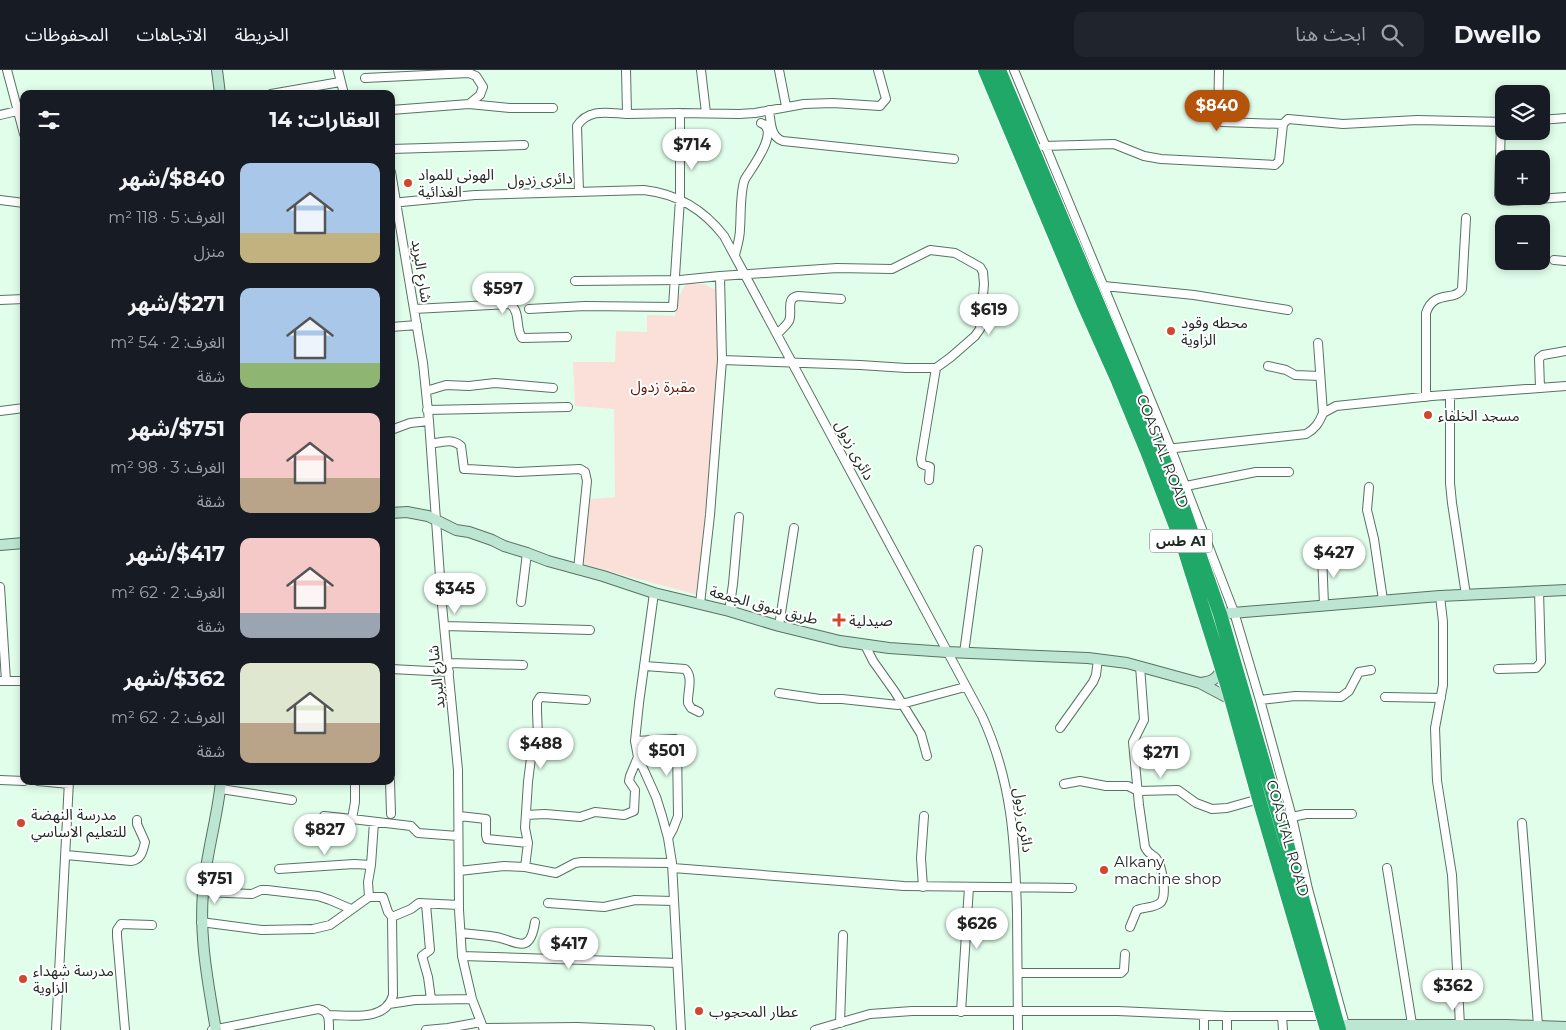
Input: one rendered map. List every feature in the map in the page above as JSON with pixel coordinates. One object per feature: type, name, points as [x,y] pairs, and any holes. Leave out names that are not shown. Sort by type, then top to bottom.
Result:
[{"type":"highway","name":"COASTAL ROAD","points":[[984,70],[1160,450],[1182,545],[1232,700],[1259,799],[1296,901],[1337,1028]]},
{"type":"highway","name":"COASTAL ROAD","points":[[999,70],[1039,146],[1096,300],[1227,613],[1323,1016],[1337,1028]]},
{"type":"street","points":[[7,70],[20,120]]},
{"type":"street","points":[[217,70],[220,90]]},
{"type":"street","points":[[338,70],[343,90]]},
{"type":"street","points":[[626,70],[627,114]]},
{"type":"street","points":[[701,70],[706,113]]},
{"type":"street","points":[[779,70],[786,106]]},
{"type":"street","points":[[580,192],[577,126],[581,119],[597,112],[627,114],[739,114],[786,106],[833,103],[880,106],[886,99],[878,70]]},
{"type":"street","points":[[1014,70],[1039,146],[1104,286],[1160,450],[1186,486],[1227,613],[1260,700],[1292,817],[1337,1028],[1412,1024],[1566,1027]]},
{"type":"street","points":[[1219,70],[1218,119],[1222,122],[1283,124]]},
{"type":"street","points":[[365,78],[469,73],[476,76],[483,87],[480,94],[469,104]]},
{"type":"street","points":[[294,90],[340,82]]},
{"type":"street","points":[[395,110],[469,104],[510,108],[553,108]]},
{"type":"street","points":[[769,110],[773,135],[783,142],[954,159]]},
{"type":"street","points":[[0,115],[17,111]]},
{"type":"street","points":[[529,309],[585,306],[673,307],[680,199],[680,113]]},
{"type":"street","points":[[1550,119],[1566,118]]},
{"type":"street","points":[[1039,146],[1114,144],[1144,156],[1161,159],[1275,165],[1279,161],[1283,124],[1288,119],[1343,124],[1417,120],[1495,122]]},
{"type":"street","points":[[735,255],[740,237],[743,185],[766,142],[767,128],[761,123]]},
{"type":"street","points":[[1501,140],[1499,195],[1503,200],[1566,197]]},
{"type":"street","points":[[395,149],[524,145]]},
{"type":"street","name":"دائرى زدول","points":[[395,202],[475,195],[644,190],[663,193],[680,199],[699,210],[715,224],[746,275],[988,730],[1002,770],[1010,809],[1015,852],[1018,1030]]},
{"type":"street","points":[[0,200],[20,202]]},
{"type":"street","name":"شارع البريد","points":[[395,207],[417,325],[429,421],[444,626],[458,770],[459,905],[462,956],[472,1000],[483,1027]]},
{"type":"street","points":[[1426,397],[1426,314],[1431,303],[1438,298],[1456,295],[1462,289],[1466,218]]},
{"type":"street","points":[[575,281],[675,280],[786,270],[837,268],[892,269],[930,250],[958,254],[980,267],[983,272],[984,295],[980,329],[975,336],[936,368],[722,360]]},
{"type":"street","points":[[1554,260],[1566,261]]},
{"type":"street","points":[[700,604],[710,516],[722,360],[720,276]]},
{"type":"street","points":[[1104,286],[1194,295],[1288,310]]},
{"type":"street","points":[[777,334],[790,319],[791,300],[793,297],[841,299]]},
{"type":"street","points":[[0,300],[20,299]]},
{"type":"street","points":[[414,309],[510,304],[516,310],[519,333],[522,338],[567,337]]},
{"type":"street","points":[[395,327],[417,325]]},
{"type":"street","points":[[1160,450],[1306,434],[1313,430],[1323,413],[1318,343]]},
{"type":"street","points":[[1540,388],[1539,358],[1547,354],[1566,350]]},
{"type":"street","points":[[1268,366],[1286,370],[1295,375],[1320,376]]},
{"type":"street","points":[[929,480],[930,467],[922,464],[921,459],[936,368]]},
{"type":"street","points":[[426,391],[446,386],[495,383],[552,388]]},
{"type":"street","points":[[1323,413],[1336,406],[1566,386]]},
{"type":"street","points":[[1450,395],[1450,489],[1466,594]]},
{"type":"street","points":[[427,410],[568,407]]},
{"type":"street","points":[[0,412],[20,409]]},
{"type":"street","points":[[395,429],[410,423],[429,421]]},
{"type":"street","points":[[431,444],[448,440],[456,442],[461,446],[464,469],[494,472],[584,470],[586,474],[586,490],[578,570]]},
{"type":"street","points":[[1186,486],[1256,472],[1290,472]]},
{"type":"street","points":[[1369,487],[1367,510],[1374,539],[1383,600]]},
{"type":"street","name":"طريق سوق الجمعة","points":[[395,512],[418,513],[456,530],[469,532],[548,561],[603,576],[654,593],[729,610],[779,626],[840,641],[864,645],[947,652],[1098,659],[1140,666],[1200,683],[1232,700]]},
{"type":"street","points":[[729,610],[739,517]]},
{"type":"street","points":[[779,626],[794,528]]},
{"type":"street","points":[[0,545],[20,543]]},
{"type":"street","points":[[964,653],[978,550]]},
{"type":"street","points":[[521,602],[527,553]]},
{"type":"street","points":[[1322,554],[1324,605]]},
{"type":"street","points":[[0,587],[3,681],[20,682]]},
{"type":"street","points":[[1227,613],[1466,594],[1566,590]]},
{"type":"street","points":[[1498,669],[1536,668],[1540,662],[1539,591]]},
{"type":"street","points":[[654,593],[635,741],[638,757],[656,798],[668,838],[672,866],[681,1030]]},
{"type":"street","points":[[1440,596],[1443,622],[1443,685],[1434,731],[1437,781],[1452,876],[1460,1025]]},
{"type":"street","points":[[444,626],[590,630]]},
{"type":"street","points":[[864,645],[921,734],[927,756]]},
{"type":"street","points":[[1060,728],[1093,682],[1098,659]]},
{"type":"street","points":[[395,669],[523,665]]},
{"type":"street","points":[[645,666],[685,669],[688,671],[690,676],[688,703],[691,708],[699,712]]},
{"type":"street","points":[[1130,927],[1138,910],[1158,905],[1164,896],[1162,869],[1145,847],[1138,791],[1133,742],[1144,720],[1140,666]]},
{"type":"street","points":[[1200,683],[1211,682],[1218,677],[1222,668]]},
{"type":"street","points":[[1260,700],[1295,696],[1341,697],[1348,691],[1359,672],[1371,670]]},
{"type":"street","points":[[779,692],[820,699],[903,704],[965,686]]},
{"type":"street","points":[[525,867],[528,843],[525,828],[526,815],[531,758],[538,737],[536,711],[538,699],[540,697],[586,700]]},
{"type":"street","points":[[1385,697],[1440,698]]},
{"type":"street","points":[[635,741],[675,739],[678,744],[678,816],[668,838]]},
{"type":"street","points":[[526,815],[545,814],[580,817],[595,812],[624,815],[634,811],[635,790],[629,781],[638,757]]},
{"type":"street","points":[[0,780],[20,781]]},
{"type":"street","points":[[1064,784],[1080,781],[1106,786],[1128,786],[1138,791],[1178,790],[1196,803],[1212,809],[1227,808],[1259,799]]},
{"type":"street","points":[[56,1030],[69,785]]},
{"type":"street","points":[[216,1030],[203,950],[201,922],[204,875],[221,785],[292,800]]},
{"type":"street","points":[[352,819],[355,785]]},
{"type":"street","points":[[390,785],[390,814]]},
{"type":"street","points":[[1292,817],[1306,814],[1352,814]]},
{"type":"street","points":[[324,816],[411,826],[418,833],[458,836]]},
{"type":"street","points":[[459,816],[486,819],[487,839],[528,843]]},
{"type":"street","points":[[924,816],[921,858],[924,887]]},
{"type":"street","points":[[66,855],[131,861],[137,859],[140,857],[145,842],[137,820]]},
{"type":"street","points":[[370,897],[368,882],[374,822]]},
{"type":"street","points":[[1522,823],[1538,1025]]},
{"type":"street","points":[[459,871],[504,866],[525,867],[556,873],[582,862],[672,866],[924,887],[1072,888]]},
{"type":"street","points":[[280,869],[354,864],[371,865]]},
{"type":"street","points":[[1387,868],[1412,1024]]},
{"type":"street","points":[[961,1012],[969,887]]},
{"type":"street","points":[[203,892],[252,894],[261,890],[267,890],[318,896],[351,909]]},
{"type":"street","points":[[201,922],[262,930],[299,930],[324,927],[370,897],[383,898],[392,918],[393,995],[389,1004],[380,1012],[371,1015],[328,1015]]},
{"type":"street","points":[[548,903],[604,907],[634,900],[674,901]]},
{"type":"street","points":[[392,918],[419,903],[459,905]]},
{"type":"street","points":[[426,904],[430,950],[422,956],[428,977],[431,999]]},
{"type":"street","points":[[461,932],[494,937],[519,945],[526,942],[533,935],[535,922]]},
{"type":"street","points":[[125,1030],[117,930],[121,924],[152,925]]},
{"type":"street","points":[[840,1022],[843,935]]},
{"type":"street","points":[[1018,973],[1121,974],[1124,970],[1125,954]]},
{"type":"street","points":[[462,956],[677,963]]},
{"type":"street","points":[[389,1004],[431,999],[472,1000]]},
{"type":"street","points":[[212,1030],[318,1009],[325,1011],[328,1015],[329,1030]]},
{"type":"street","points":[[815,1030],[870,1014],[888,1012],[1018,1010],[1118,1011],[1226,1016],[1323,1016]]},
{"type":"street","points":[[1204,1015],[1204,1030]]},
{"type":"street","points":[[1226,1016],[1227,1030]]},
{"type":"street","points":[[1282,1016],[1283,1030]]},
{"type":"street","points":[[426,1030],[483,1027],[577,1027],[650,1030]]},
{"type":"green space","name":"مقبرة زدول","points":[[686,284],[703,284],[716,290],[718,377],[715,428],[698,595],[582,564],[590,499],[615,497],[614,409],[575,406],[573,362],[615,362],[616,331],[647,332],[647,315],[675,316],[677,299]]},
{"type":"place","name":"الهونى للمواد الغذائية","points":[[408,183]]},
{"type":"place","name":"محطه وقود الزاوية","points":[[1171,331]]},
{"type":"place","name":"مسجد الخلفاء","points":[[1428,415]]},
{"type":"place","name":"صيدلية","points":[[839,620]]},
{"type":"place","name":"مدرسة النهضة للتعليم الاساسي","points":[[21,823]]},
{"type":"place","name":"Alkany machine shop","points":[[1104,870]]},
{"type":"place","name":"مدرسة شهداء الزاوية","points":[[23,979]]},
{"type":"place","name":"عطار المحجوب","points":[[699,1011]]}]
